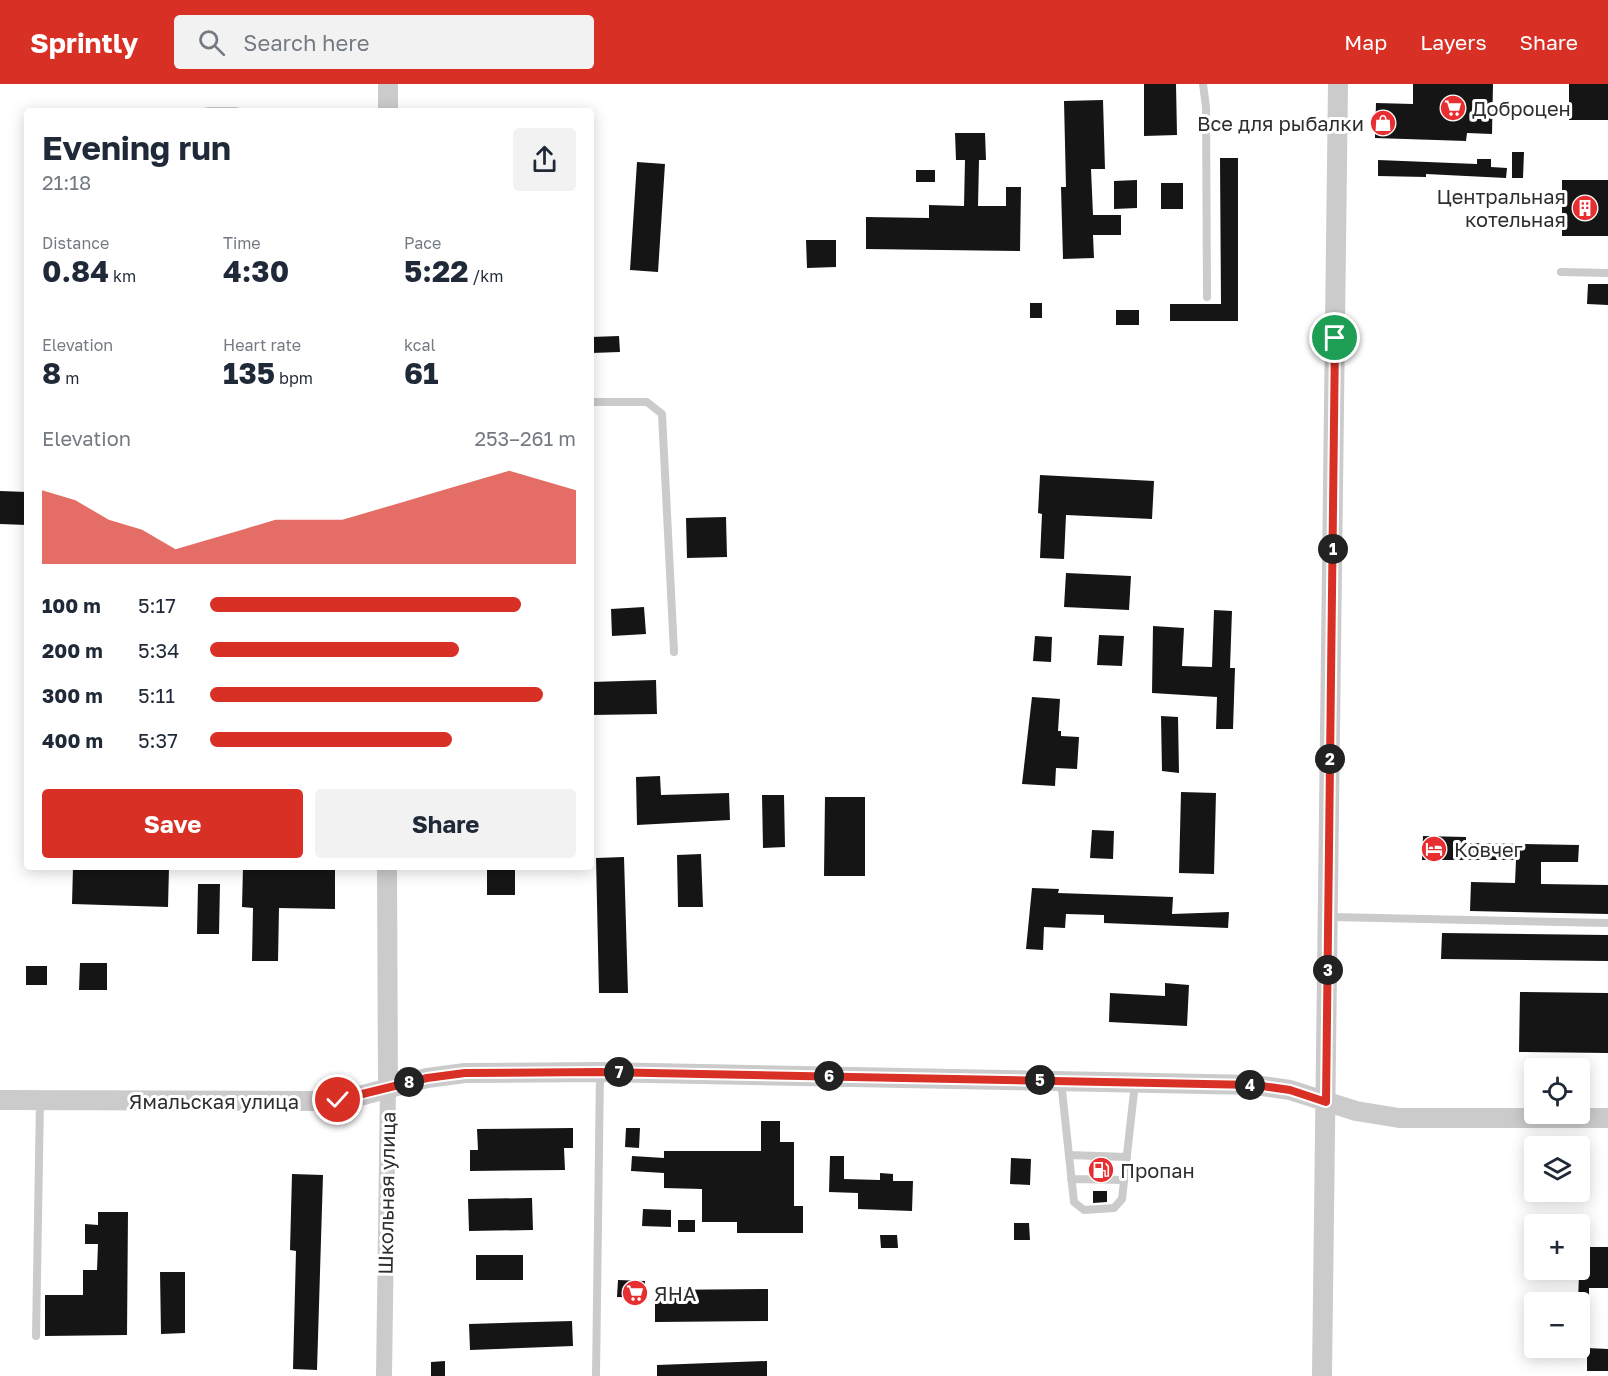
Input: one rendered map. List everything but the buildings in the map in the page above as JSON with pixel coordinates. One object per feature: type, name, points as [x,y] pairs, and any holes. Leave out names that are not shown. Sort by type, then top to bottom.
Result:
[{"type":"street","points":[[388,84],[388,108]]},
{"type":"street","points":[[1322,1376],[1338,84]]},
{"type":"street","name":"Школьная улица","points":[[384,1376],[388,1088],[387,870]]},
{"type":"street","name":"Ямальская улица","points":[[0,1100],[321,1101],[352,1098],[447,1074],[600,1072],[1255,1085],[1290,1090],[1367,1113],[1399,1118],[1608,1118]]},
{"type":"lane","points":[[1203,84],[1206,107],[1207,297]]},
{"type":"lane","points":[[1561,272],[1608,273]]},
{"type":"lane","points":[[594,402],[647,402],[662,414],[674,652]]},
{"type":"lane","points":[[1333,917],[1608,923]]},
{"type":"lane","points":[[596,1376],[600,1072]]},
{"type":"lane","points":[[1061,1081],[1075,1205],[1084,1210],[1114,1208],[1122,1199],[1135,1082]]},
{"type":"lane","points":[[36,1336],[40,1100]]},
{"type":"lane","points":[[1069,1155],[1126,1157]]},
{"type":"lane","points":[[1071,1179],[1124,1180]]},
{"type":"place","name":"Доброцен","points":[[1453,108]]},
{"type":"place","name":"Все для рыбалки","points":[[1383,123]]},
{"type":"place","name":"Центральная котельная","points":[[1585,208]]},
{"type":"place","name":"Ковчег","points":[[1434,849]]},
{"type":"place","name":"Пропан","points":[[1101,1170]]},
{"type":"place","name":"ЯНА","points":[[635,1293]]},
{"type":"route","points":[[338,1100],[447,1074],[600,1072],[1255,1085],[1290,1090],[1326,1102],[1335,338]]}]
